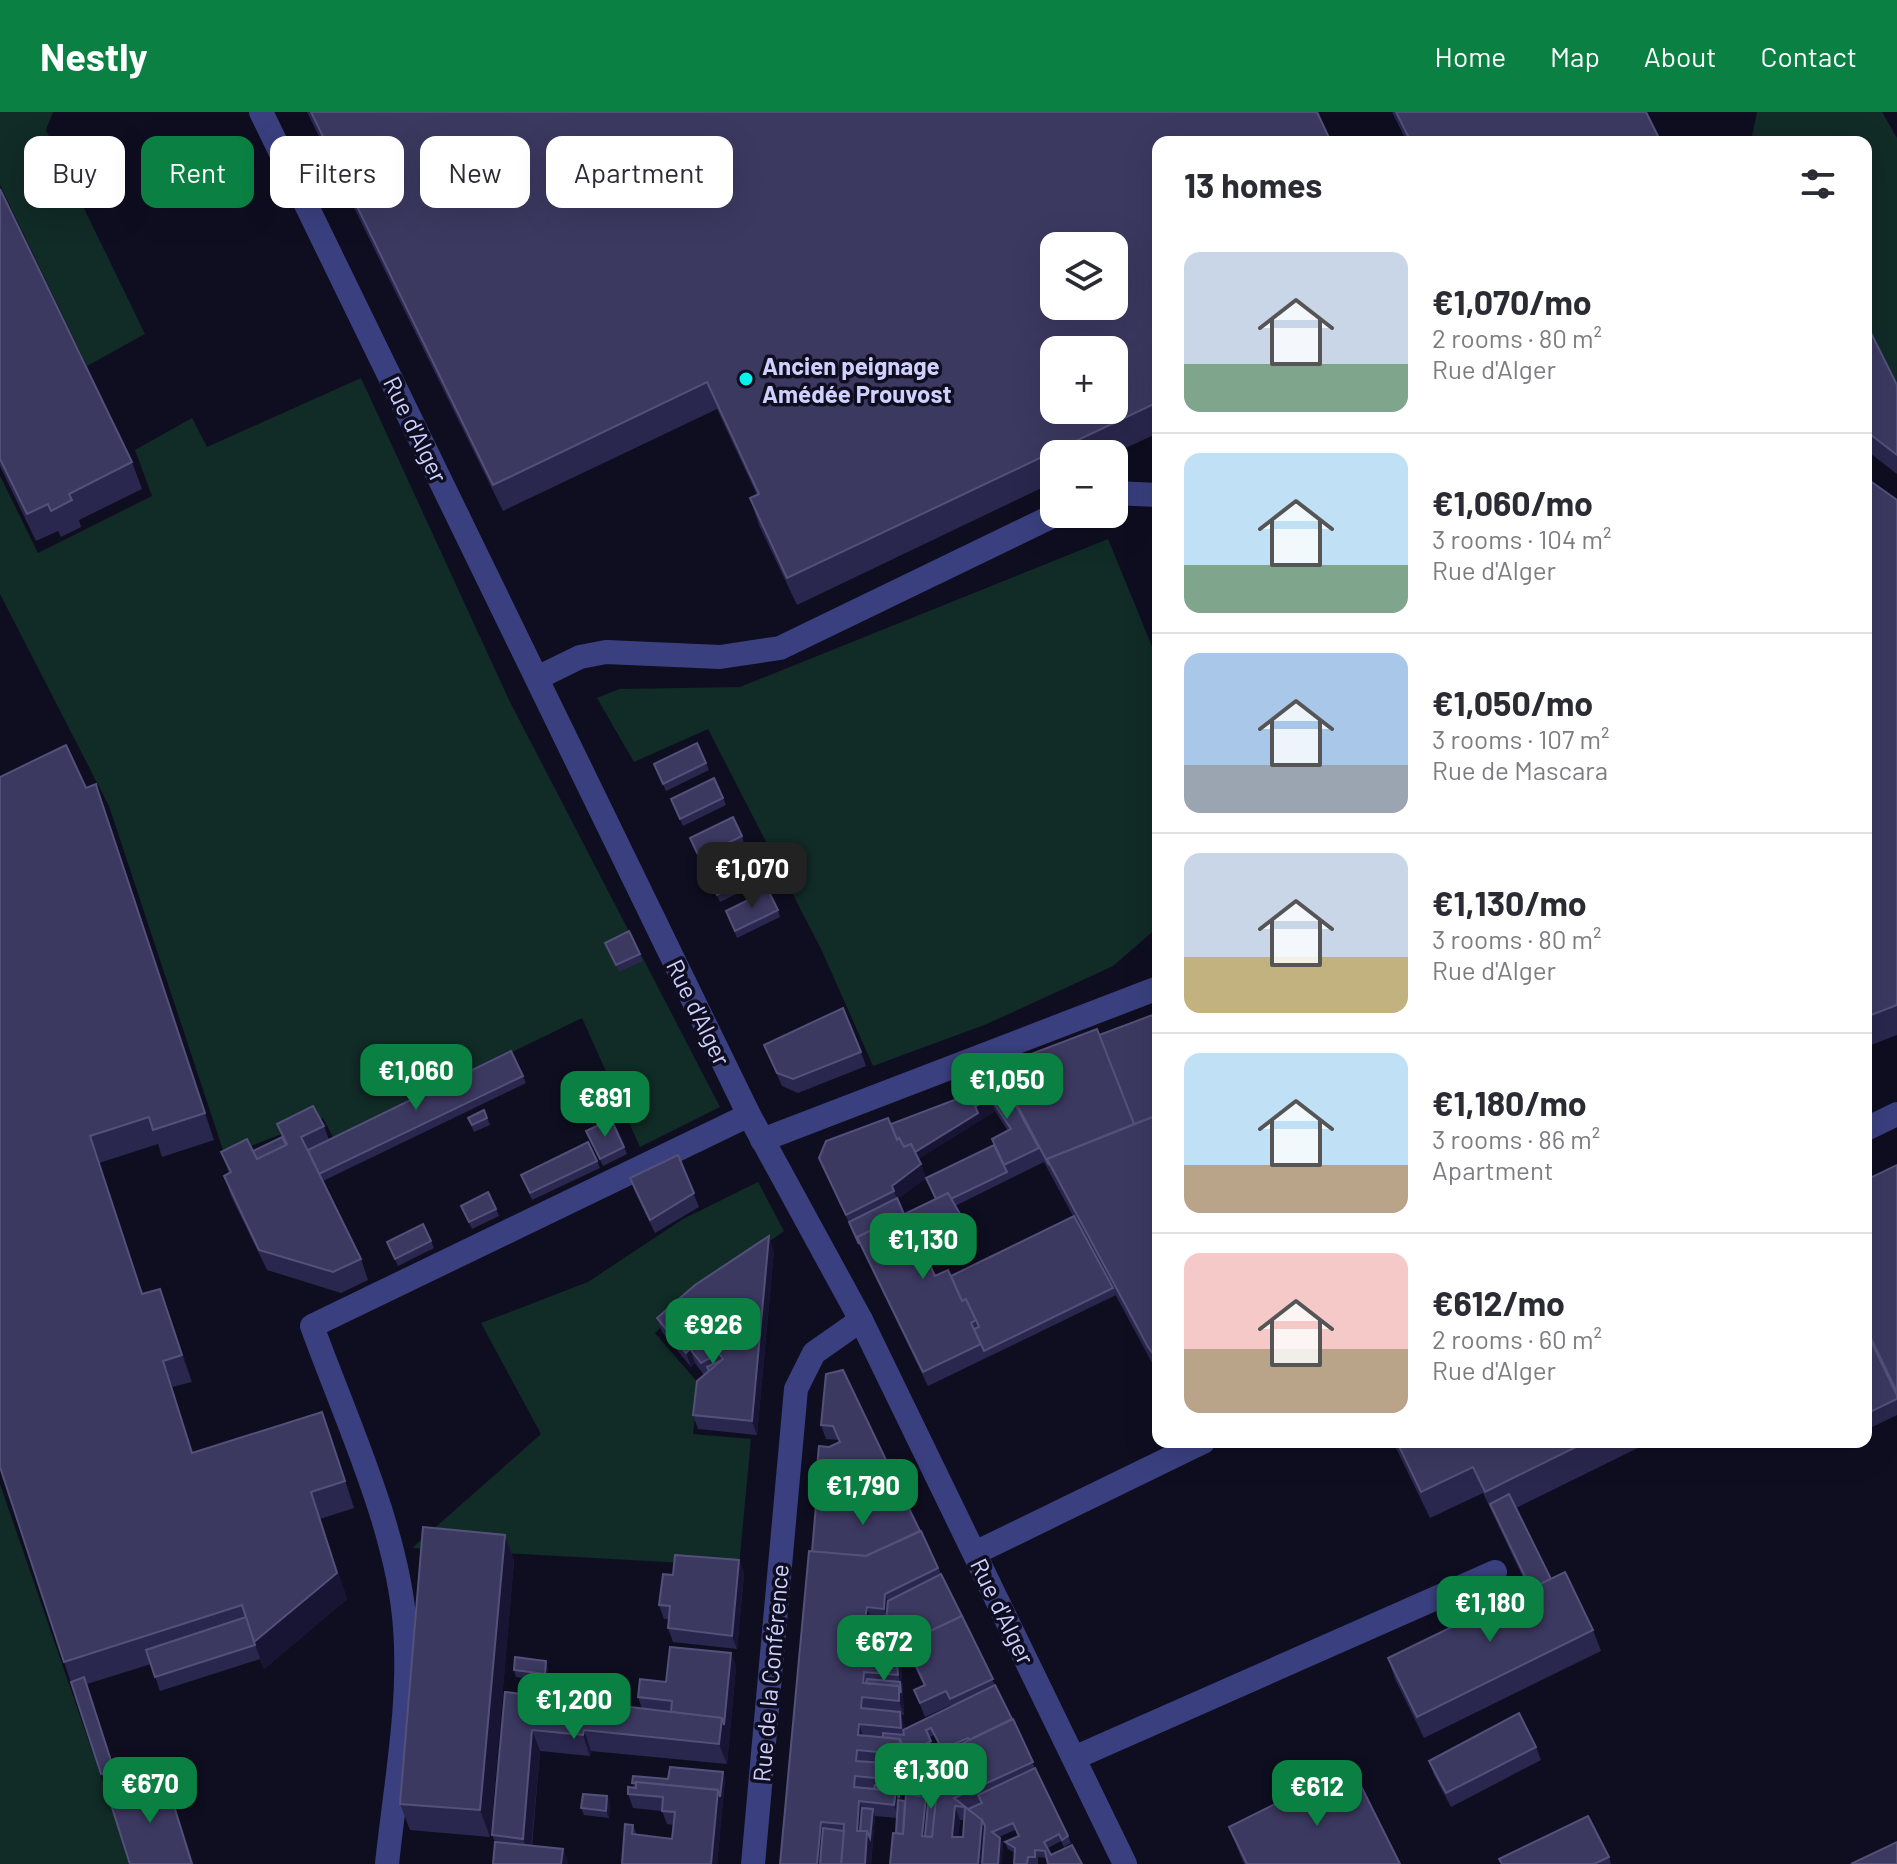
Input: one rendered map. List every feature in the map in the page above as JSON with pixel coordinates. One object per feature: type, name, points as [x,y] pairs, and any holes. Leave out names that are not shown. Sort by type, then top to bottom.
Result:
[{"type":"street","name":"Rue d'Alger","points":[[261,112],[749,1115],[861,1320],[1125,1864]]},
{"type":"street","points":[[1128,494],[1152,495]]},
{"type":"street","points":[[537,678],[580,657],[606,652],[720,657],[780,648],[1040,522]]},
{"type":"street","points":[[762,1140],[1152,990]]},
{"type":"street","points":[[1872,1126],[1897,1114]]},
{"type":"street","points":[[387,1864],[402,1713],[405,1628],[394,1553],[312,1326],[749,1115]]},
{"type":"street","name":"Rue de la Conférence","points":[[753,1864],[796,1389],[814,1353],[861,1320]]},
{"type":"street","points":[[975,1553],[1191,1448]]},
{"type":"street","points":[[1074,1758],[1495,1572]]},
{"type":"green space","points":[[0,112],[53,112],[46,130],[49,136],[24,136],[24,208],[84,208],[145,334],[87,366],[0,185]]},
{"type":"green space","points":[[1757,112],[1882,112],[1897,138],[1897,383],[1872,334],[1872,136],[1752,136]]},
{"type":"green space","points":[[361,378],[509,700],[720,1107],[640,1147],[582,1018],[334,1139],[323,1118],[225,1156],[109,806],[0,594],[0,476],[38,553],[152,496],[135,450],[192,418],[207,447]]},
{"type":"green space","points":[[1108,539],[1152,646],[1152,932],[1113,966],[987,1024],[873,1066],[822,951],[708,729],[634,762],[597,698],[619,689],[740,687]]},
{"type":"green space","points":[[758,1182],[784,1231],[696,1295],[655,1333],[699,1384],[693,1434],[751,1439],[739,1566],[412,1548],[541,1434],[481,1323],[588,1282],[683,1219]]},
{"type":"green space","points":[[0,1484],[131,1864],[0,1864]]},
{"type":"building","name":"Ancien peignage Amédée Prouvost","points":[[311,112],[1317,112],[1328,136],[1152,136],[1152,405],[1128,416],[1128,336],[1040,336],[1040,424],[1112,424],[1078,440],[1040,440],[1040,458],[787,578],[750,498],[759,494],[707,382],[493,485],[358,208],[404,208],[404,136],[323,136]]},
{"type":"building","points":[[1396,112],[1646,112],[1658,136],[1408,136]]},
{"type":"building","points":[[0,189],[132,462],[69,494],[72,500],[51,511],[48,504],[27,514],[0,459]]},
{"type":"building","points":[[1872,335],[1897,385],[1897,455],[1872,436]]},
{"type":"building","points":[[1872,482],[1897,500],[1897,1005],[1872,1015]]},
{"type":"building","points":[[697,743],[706,763],[663,784],[654,764]]},
{"type":"building","points":[[66,745],[86,788],[96,784],[205,1113],[153,1130],[149,1117],[90,1136],[142,1294],[160,1289],[182,1355],[163,1361],[192,1453],[322,1412],[345,1481],[311,1492],[337,1573],[254,1642],[242,1605],[64,1662],[0,1467],[0,777]]},
{"type":"building","points":[[714,778],[723,798],[680,819],[671,799]]},
{"type":"building","points":[[733,817],[742,836],[699,857],[690,838]]},
{"type":"building","points":[[751,854],[760,874],[717,895],[708,875]]},
{"type":"building","points":[[768,890],[778,910],[735,931],[726,911]]},
{"type":"building","points":[[629,931],[640,954],[616,965],[605,943]]},
{"type":"building","points":[[843,1008],[861,1052],[793,1079],[777,1073],[764,1045]]},
{"type":"building","points":[[1152,1015],[1152,1117],[1134,1124],[1099,1035]]},
{"type":"building","points":[[1097,1029],[1134,1124],[1047,1159],[1049,1165],[997,1067]]},
{"type":"building","points":[[511,1051],[523,1076],[319,1174],[308,1150]]},
{"type":"building","points":[[999,1074],[1039,1148],[1004,1165],[992,1139],[1011,1129],[990,1097],[976,1106],[970,1093]]},
{"type":"building","points":[[970,1094],[978,1113],[915,1152],[911,1144],[904,1147],[899,1138],[897,1140],[891,1124]]},
{"type":"building","points":[[313,1106],[324,1126],[301,1137],[361,1259],[333,1272],[259,1250],[224,1176],[231,1172],[221,1152],[247,1139],[257,1159],[287,1144],[277,1124]]},
{"type":"building","points":[[484,1110],[487,1118],[472,1125],[468,1118]]},
{"type":"building","points":[[1152,1117],[1152,1352],[1148,1347],[1047,1159]]},
{"type":"building","points":[[888,1118],[897,1140],[899,1138],[904,1147],[911,1144],[921,1164],[892,1186],[894,1191],[846,1215],[819,1158],[826,1141]]},
{"type":"building","points":[[611,1119],[624,1147],[600,1159],[586,1131]]},
{"type":"building","points":[[282,1137],[286,1145],[257,1159],[253,1151]]},
{"type":"building","points":[[588,1142],[597,1161],[530,1193],[521,1175]]},
{"type":"building","points":[[994,1145],[1007,1172],[951,1199],[948,1193],[936,1199],[926,1178]]},
{"type":"building","points":[[678,1155],[694,1193],[650,1220],[630,1178]]},
{"type":"building","points":[[1897,1165],[1897,1392],[1872,1340],[1872,1177]]},
{"type":"building","points":[[488,1192],[496,1209],[469,1222],[461,1206]]},
{"type":"building","points":[[948,1193],[971,1233],[924,1252],[935,1276],[948,1270],[962,1301],[966,1299],[976,1320],[971,1323],[981,1344],[923,1372],[857,1237]]},
{"type":"building","points":[[897,1198],[904,1214],[857,1237],[859,1244],[849,1222]]},
{"type":"building","points":[[1074,1216],[1113,1288],[984,1351],[974,1329],[979,1327],[976,1320],[966,1299],[962,1301],[951,1276]]},
{"type":"building","points":[[423,1224],[431,1241],[395,1259],[387,1242]]},
{"type":"building","points":[[769,1236],[752,1421],[693,1415],[697,1381],[723,1359],[719,1353],[701,1363],[690,1349],[686,1353],[657,1318],[695,1285]]},
{"type":"building","points":[[1872,1343],[1897,1395],[1897,1399],[1872,1411]]},
{"type":"building","points":[[843,1370],[897,1483],[856,1503],[814,1498],[819,1446],[829,1447],[840,1442],[833,1426],[821,1425],[826,1374]]},
{"type":"building","points":[[1400,1448],[1574,1448],[1485,1492],[1473,1467],[1421,1492]]},
{"type":"building","points":[[900,1490],[920,1531],[866,1556],[812,1552],[816,1505],[858,1510]]},
{"type":"building","points":[[1509,1494],[1551,1579],[1531,1589],[1490,1504]]},
{"type":"building","points":[[423,1527],[505,1535],[480,1810],[400,1804]]},
{"type":"building","points":[[921,1531],[938,1568],[885,1594],[884,1609],[867,1607],[865,1619],[890,1622],[893,1636],[868,1634],[866,1656],[887,1657],[887,1647],[896,1648],[898,1675],[864,1672],[863,1683],[899,1686],[899,1701],[862,1697],[861,1708],[900,1712],[901,1728],[859,1724],[858,1735],[900,1739],[899,1754],[857,1750],[856,1761],[898,1764],[897,1780],[855,1776],[854,1787],[896,1791],[894,1805],[859,1801],[857,1831],[867,1831],[865,1864],[841,1864],[844,1824],[821,1822],[817,1864],[780,1864],[809,1551],[866,1556]]},
{"type":"building","points":[[675,1555],[739,1560],[732,1636],[668,1628],[670,1606],[659,1605],[663,1574],[673,1575]]},
{"type":"building","points":[[1565,1572],[1593,1630],[1417,1717],[1388,1658]]},
{"type":"building","points":[[941,1574],[962,1616],[905,1643],[908,1650],[898,1655],[896,1648],[887,1647],[887,1654],[870,1652],[870,1640],[902,1641],[921,1632],[915,1618],[893,1629],[886,1621],[888,1601]]},
{"type":"building","points":[[962,1616],[993,1679],[950,1699],[946,1691],[920,1703],[914,1690],[925,1685],[905,1643]]},
{"type":"building","points":[[246,1617],[255,1645],[155,1677],[146,1650]]},
{"type":"building","points":[[670,1647],[731,1653],[724,1725],[722,1718],[671,1712],[672,1701],[638,1697],[640,1679],[666,1682]]},
{"type":"building","points":[[515,1657],[546,1661],[545,1674],[514,1670]]},
{"type":"building","points":[[84,1677],[114,1770],[101,1774],[71,1682]]},
{"type":"building","points":[[867,1679],[900,1682],[901,1693],[899,1686],[866,1683]]},
{"type":"building","points":[[995,1685],[1012,1719],[942,1749],[931,1728],[926,1730],[931,1741],[922,1746],[931,1763],[918,1762],[917,1776],[901,1773],[898,1764],[879,1763],[879,1759],[902,1761],[900,1739],[883,1737],[883,1733],[904,1735],[903,1730]]},
{"type":"building","points":[[505,1692],[722,1718],[719,1744],[584,1730],[583,1735],[532,1730],[523,1839],[492,1835]]},
{"type":"building","points":[[1519,1713],[1536,1747],[1446,1793],[1429,1761]]},
{"type":"building","points":[[1013,1719],[1033,1762],[954,1798],[982,1820],[978,1864],[890,1864],[893,1833],[903,1834],[906,1794],[926,1797],[922,1836],[932,1837],[937,1785],[927,1777],[928,1768],[959,1754],[955,1747]],"holes":[[[965,1767],[970,1777],[953,1785],[949,1776]],[[955,1806],[965,1807],[963,1837],[952,1837]]]},
{"type":"building","points":[[1351,1766],[1400,1864],[1247,1864],[1229,1827]]},
{"type":"building","points":[[670,1767],[723,1772],[720,1797],[718,1790],[632,1783],[633,1776],[668,1779]]},
{"type":"building","points":[[1035,1768],[1068,1836],[1062,1840],[1059,1834],[1044,1842],[1051,1855],[1072,1845],[1082,1864],[1048,1864],[1045,1851],[1035,1850],[1035,1857],[1028,1857],[1027,1864],[1014,1864],[1015,1848],[1005,1842],[1019,1836],[1013,1823],[992,1832],[1000,1838],[998,1864],[982,1864],[985,1826],[968,1809],[982,1803],[978,1795]]},
{"type":"building","points":[[165,1777],[192,1864],[130,1864],[108,1795]]},
{"type":"building","points":[[636,1782],[718,1790],[711,1864],[622,1864],[625,1824],[633,1825],[632,1834],[672,1839],[675,1812],[662,1811],[663,1797],[628,1794],[628,1787],[636,1788]]},
{"type":"building","points":[[930,1784],[937,1790],[932,1837],[925,1836]]},
{"type":"building","points":[[875,1785],[899,1787],[899,1798],[896,1791],[874,1789]]},
{"type":"building","points":[[583,1794],[607,1796],[606,1811],[581,1808]]},
{"type":"building","points":[[898,1800],[905,1801],[903,1834],[896,1833]]},
{"type":"building","points":[[862,1808],[873,1809],[870,1838],[867,1831],[860,1831]]},
{"type":"building","points":[[1588,1816],[1609,1857],[1594,1864],[1502,1864],[1499,1859]]},
{"type":"building","points":[[823,1828],[844,1831],[841,1864],[820,1864]]},
{"type":"building","points":[[495,1842],[563,1849],[561,1864],[493,1864]]},
{"type":"building","points":[[1897,1842],[1897,1864],[1851,1864]]},
{"type":"place","name":"Ancien peignage Amédée Prouvost","points":[[746,379]]}]
